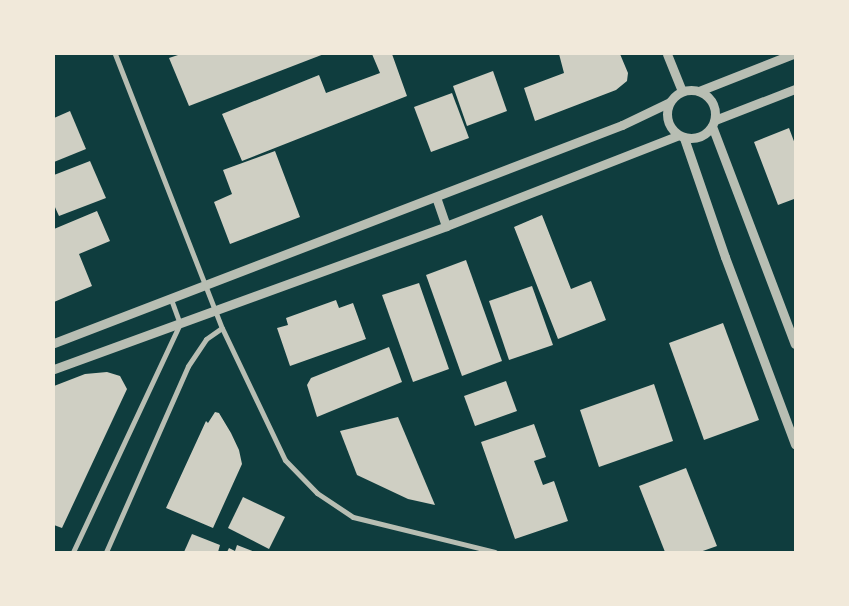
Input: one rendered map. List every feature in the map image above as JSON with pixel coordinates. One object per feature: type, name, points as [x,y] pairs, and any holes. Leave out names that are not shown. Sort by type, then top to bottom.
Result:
[{"type":"street","points":[[115,54],[217,311],[222,328],[285,460],[317,493],[353,517],[495,552]]},
{"type":"street","points":[[667,54],[682,91]]},
{"type":"street","points":[[54,343],[207,286],[622,125],[670,102],[682,91],[699,91],[793,54]]},
{"type":"street","points":[[54,369],[217,311],[247,298],[446,226],[681,137],[697,138],[705,135],[714,123],[795,89]]},
{"type":"street","points":[[699,91],[711,101],[714,123],[795,344]]},
{"type":"street","points":[[670,102],[668,117],[681,137],[795,444]]},
{"type":"street","points":[[436,197],[446,226]]},
{"type":"street","points":[[73,552],[180,324],[171,299]]},
{"type":"street","points":[[106,552],[188,366],[206,339],[222,328]]},
{"type":"building","points":[[181,54],[324,54],[189,106],[169,58]]},
{"type":"building","points":[[372,54],[392,54],[407,96],[242,161],[222,114],[319,75],[326,93],[380,73]]},
{"type":"building","points":[[559,54],[620,54],[628,73],[627,81],[616,90],[535,121],[524,88],[564,73]]},
{"type":"building","points":[[493,71],[507,111],[467,126],[453,86]]},
{"type":"building","points":[[452,93],[469,138],[431,152],[414,107]]},
{"type":"building","points":[[70,111],[86,149],[54,162],[54,118]]},
{"type":"building","points":[[789,128],[795,144],[795,203],[794,199],[778,205],[754,142]]},
{"type":"building","points":[[275,151],[300,217],[230,244],[214,202],[232,194],[223,170]]},
{"type":"building","points":[[90,161],[106,198],[59,216],[54,205],[54,175]]},
{"type":"building","points":[[97,211],[110,241],[79,254],[92,286],[54,302],[54,229]]},
{"type":"building","points":[[542,215],[571,289],[591,281],[606,320],[558,339],[514,227]]},
{"type":"building","points":[[466,260],[502,361],[462,376],[426,275]]},
{"type":"building","points":[[419,283],[449,369],[413,382],[382,295]]},
{"type":"building","points":[[532,286],[553,345],[509,360],[489,301]]},
{"type":"building","points":[[336,300],[339,308],[353,303],[366,339],[290,366],[277,328],[288,325],[286,318]]},
{"type":"building","points":[[723,323],[759,420],[704,440],[669,343]]},
{"type":"building","points":[[389,347],[402,382],[317,417],[307,385],[311,378]]},
{"type":"building","points":[[107,372],[120,376],[127,389],[62,528],[54,525],[54,386],[85,374]]},
{"type":"building","points":[[506,381],[517,411],[475,426],[464,396]]},
{"type":"building","points":[[654,384],[673,441],[599,467],[580,410]]},
{"type":"building","points":[[215,412],[219,413],[231,433],[239,450],[242,464],[213,528],[166,508],[206,421],[208,423]]},
{"type":"building","points":[[398,417],[435,505],[408,499],[357,475],[340,431]]},
{"type":"building","points":[[534,424],[546,457],[534,461],[543,485],[554,481],[568,521],[515,539],[481,442]]},
{"type":"building","points":[[686,468],[717,546],[700,552],[665,552],[639,486]]},
{"type":"building","points":[[243,497],[285,517],[269,549],[228,528]]},
{"type":"building","points":[[192,534],[220,545],[218,552],[184,552]]},
{"type":"building","points":[[237,545],[255,552],[227,552],[229,548],[235,551]]}]
